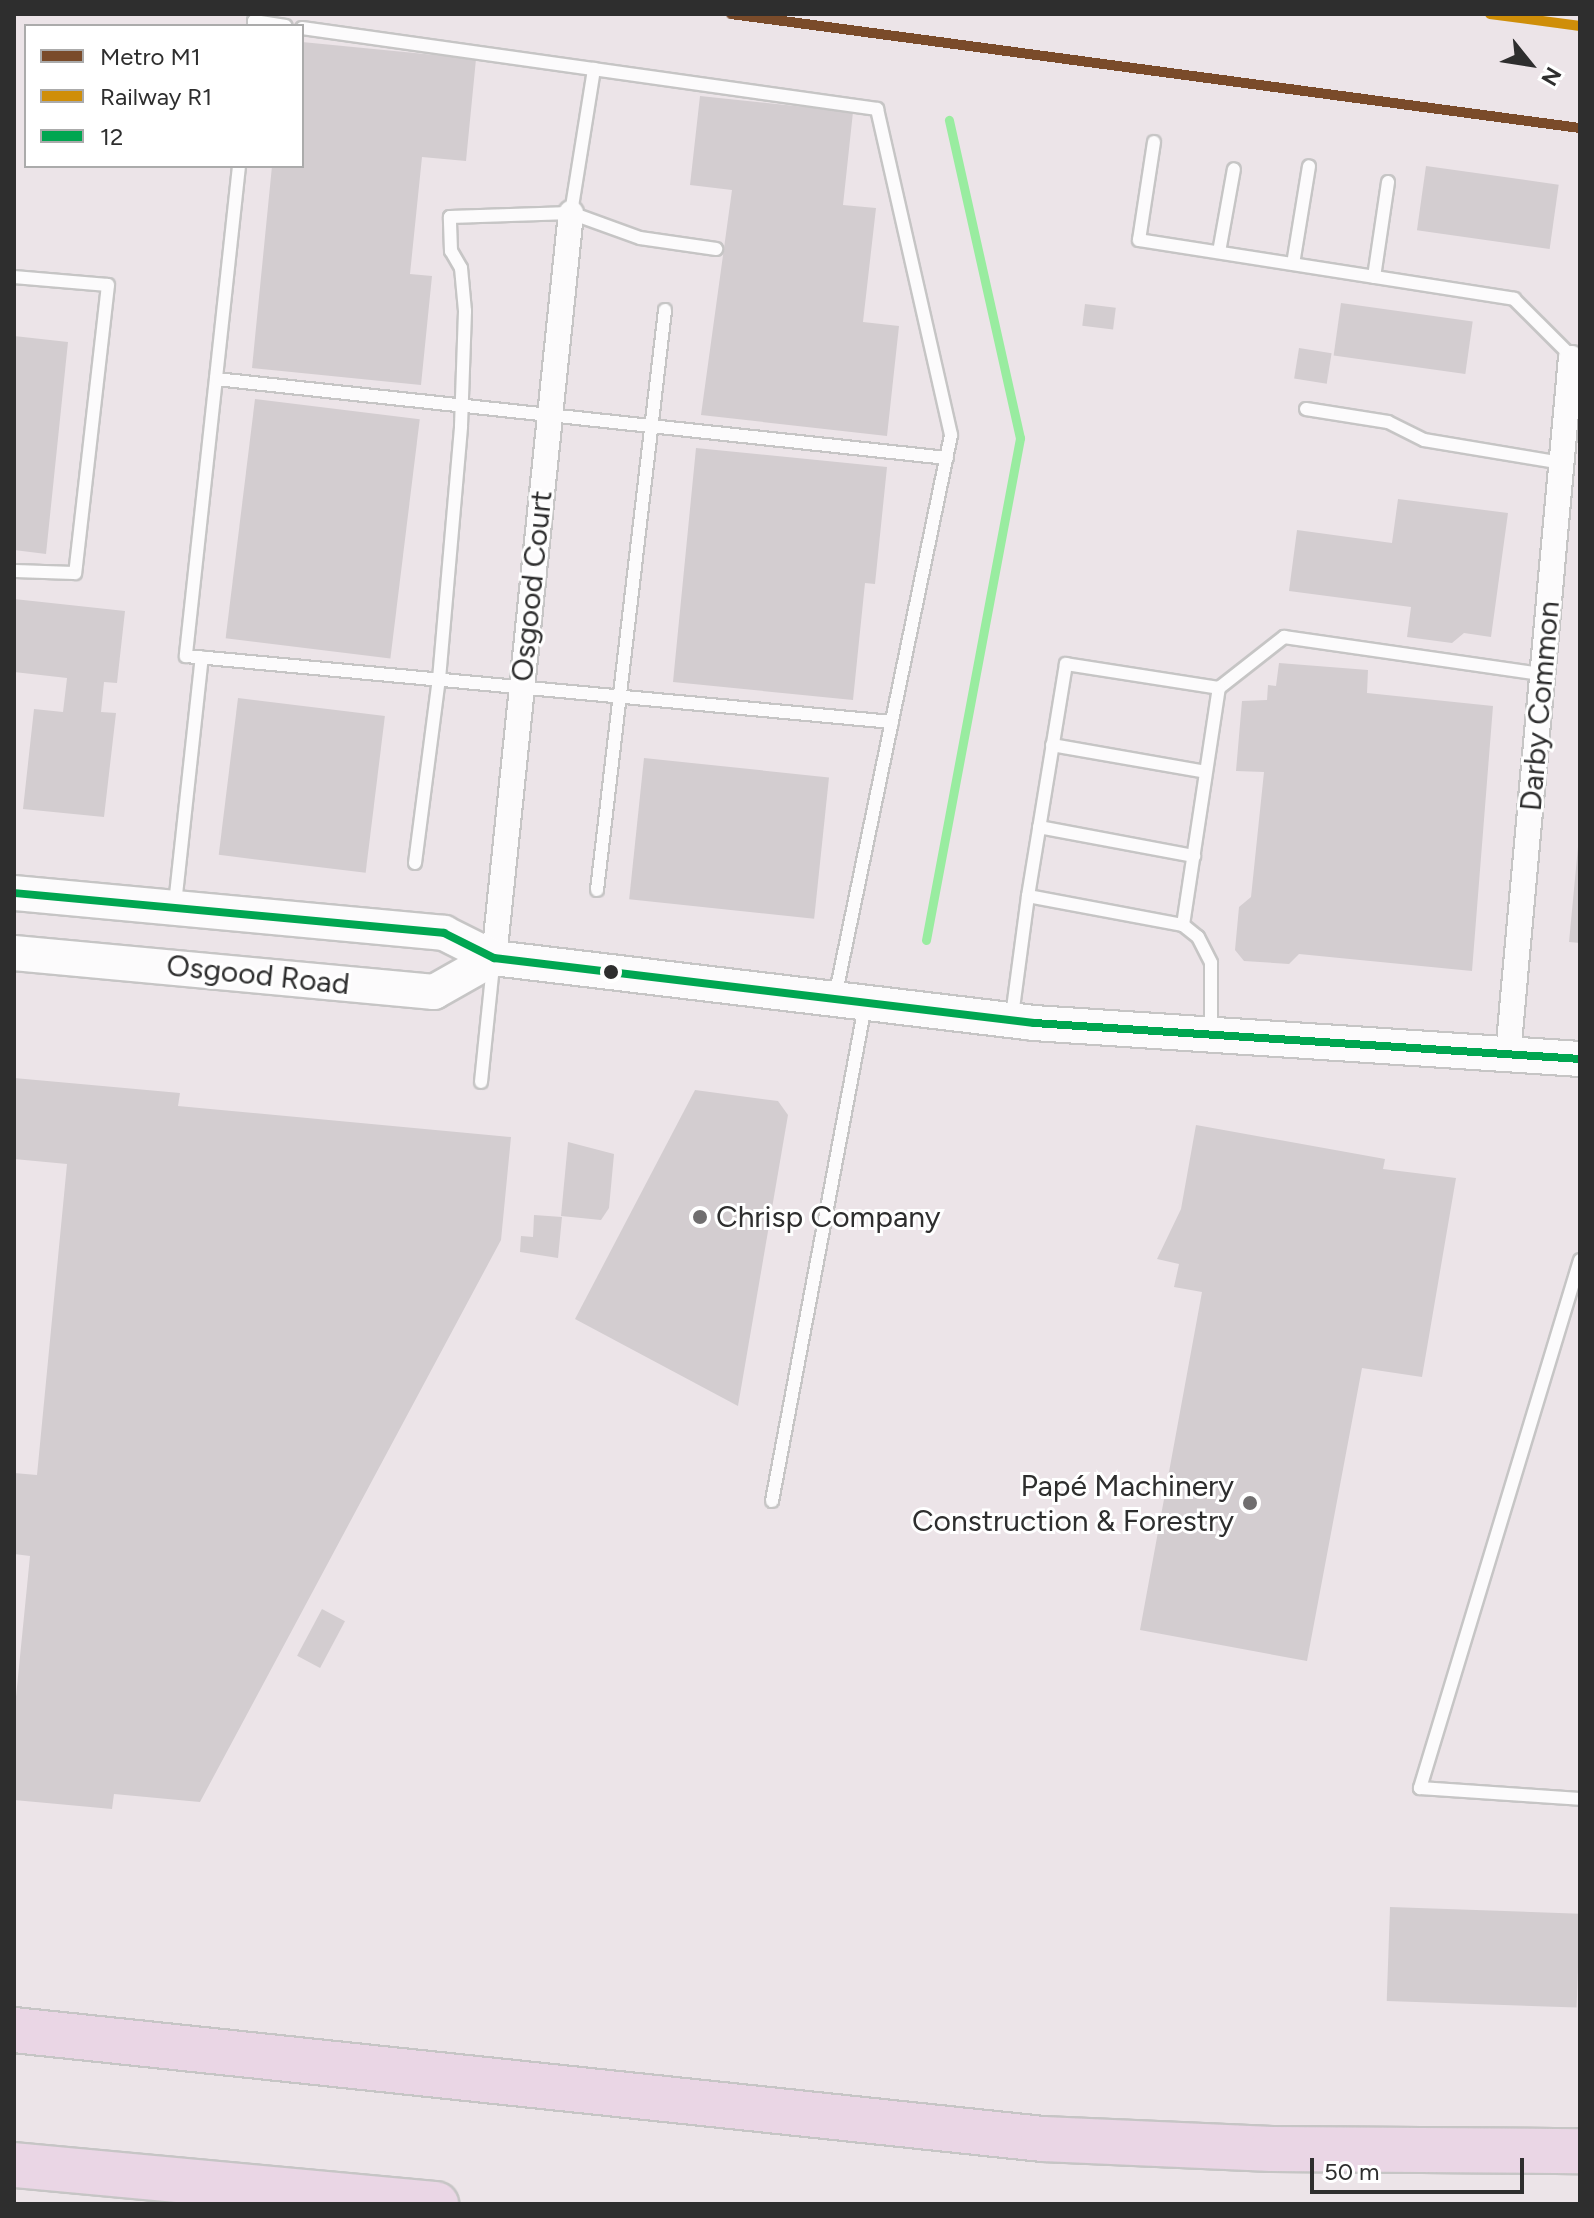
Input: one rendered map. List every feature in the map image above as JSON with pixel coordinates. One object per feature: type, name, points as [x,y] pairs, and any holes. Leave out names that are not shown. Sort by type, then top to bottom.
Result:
[{"type":"highway","points":[[14,2030],[1043,2139],[1272,2149],[1580,2151]]},
{"type":"highway","points":[[14,2165],[436,2204]]},
{"type":"main road","name":"Osgood Road","points":[[14,893],[444,933],[494,958],[1012,1020],[1580,1059]]},
{"type":"main road","name":"Osgood Road","points":[[14,953],[434,992],[494,958]]},
{"type":"street","name":"Osgood Court","points":[[494,958],[571,213]]},
{"type":"street","name":"Darby Common","points":[[1508,1054],[1561,463],[1577,357]]},
{"type":"lane","points":[[254,24],[254,21],[273,24]]},
{"type":"lane","points":[[304,28],[877,109],[951,435],[892,722],[772,1501]]},
{"type":"lane","points":[[571,213],[594,69]]},
{"type":"lane","points":[[1154,142],[1139,240],[1514,299],[1577,357]]},
{"type":"lane","points":[[1293,264],[1309,166]]},
{"type":"lane","points":[[239,168],[186,656],[892,722]]},
{"type":"lane","points":[[1219,252],[1234,169]]},
{"type":"lane","points":[[1374,277],[1388,182]]},
{"type":"lane","points":[[415,863],[439,679],[461,408],[465,311],[461,268],[451,251],[450,217],[571,213],[640,238],[716,249]]},
{"type":"lane","points":[[14,277],[108,285],[75,573],[14,571]]},
{"type":"lane","points":[[597,890],[665,310]]},
{"type":"lane","points":[[216,379],[550,419],[947,458]]},
{"type":"lane","points":[[1306,409],[1388,422],[1424,440],[1561,463]]},
{"type":"lane","points":[[1183,925],[1219,688],[1284,637],[1542,674]]},
{"type":"lane","points":[[174,907],[202,657]]},
{"type":"lane","points":[[1012,1020],[1028,896],[1066,664],[1219,688]]},
{"type":"lane","points":[[1052,745],[1206,772]]},
{"type":"lane","points":[[1039,827],[1194,856]]},
{"type":"lane","points":[[1028,896],[1183,925],[1198,937],[1211,963],[1211,1035]]},
{"type":"lane","points":[[481,1082],[494,958]]},
{"type":"lane","points":[[1580,1260],[1420,1788],[1580,1799]]},
{"type":"building","points":[[304,42],[476,59],[466,161],[422,157],[410,274],[432,276],[421,385],[252,368],[272,168],[304,168]]},
{"type":"building","points":[[700,96],[853,112],[843,205],[876,208],[863,322],[899,326],[887,436],[701,415],[732,190],[690,185]]},
{"type":"building","points":[[1426,166],[1559,185],[1550,249],[1417,230]]},
{"type":"building","points":[[1341,303],[1473,322],[1465,374],[1334,355]]},
{"type":"building","points":[[1085,304],[1116,308],[1113,330],[1082,326]]},
{"type":"building","points":[[14,336],[68,342],[46,554],[14,550]]},
{"type":"building","points":[[1299,348],[1332,353],[1327,384],[1294,379]]},
{"type":"building","points":[[255,399],[420,419],[390,658],[226,638]]},
{"type":"building","points":[[696,448],[887,467],[875,584],[865,583],[853,700],[673,682]]},
{"type":"building","points":[[1398,499],[1508,513],[1491,637],[1464,633],[1452,643],[1407,637],[1411,607],[1289,591],[1297,530],[1392,543]]},
{"type":"building","points":[[14,599],[125,611],[117,683],[104,682],[101,712],[116,713],[104,817],[23,809],[34,709],[63,712],[67,678],[14,672]]},
{"type":"building","points":[[1279,663],[1368,670],[1367,693],[1493,706],[1472,971],[1299,954],[1289,964],[1244,961],[1235,950],[1239,907],[1251,897],[1264,772],[1236,771],[1242,701],[1267,700],[1268,685],[1276,686]]},
{"type":"building","points":[[238,698],[385,716],[366,873],[219,855]]},
{"type":"building","points":[[644,758],[829,777],[814,919],[629,899]]},
{"type":"building","points":[[1580,847],[1580,943],[1569,942]]},
{"type":"building","points":[[14,1078],[180,1093],[178,1106],[511,1137],[501,1240],[200,1802],[114,1794],[112,1809],[14,1800],[14,1717],[30,1556],[14,1554],[14,1473],[37,1475],[67,1164],[14,1159]]},
{"type":"building","name":"Chrisp Company","points":[[695,1090],[778,1101],[788,1115],[738,1406],[575,1319]]},
{"type":"building","name":"Papé Machinery Construction & Forestry","points":[[1196,1125],[1385,1159],[1383,1169],[1456,1178],[1422,1377],[1362,1368],[1307,1661],[1140,1630],[1202,1292],[1174,1287],[1179,1264],[1157,1259],[1181,1209]]},
{"type":"building","points":[[568,1142],[614,1154],[609,1208],[601,1220],[561,1216]]},
{"type":"building","points":[[534,1215],[562,1217],[558,1258],[520,1252],[521,1236],[533,1237]]},
{"type":"building","points":[[322,1609],[345,1621],[320,1668],[297,1656]]},
{"type":"building","points":[[1390,1907],[1580,1914],[1577,2008],[1387,2001]]},
{"type":"waterway","points":[[926,940],[1020,438],[949,120]]},
{"type":"railway","points":[[1490,14],[1580,26]]},
{"type":"metro line","name":"M1","points":[[731,14],[1580,128]]},
{"type":"rail line","name":"R1","points":[[1490,14],[1580,26]]},
{"type":"transit line","name":"12","points":[[14,893],[444,933],[494,958],[1034,1023],[1580,1059]]},
{"type":"place","name":"Chrisp Company","points":[[700,1217]]},
{"type":"place","name":"Papé Machinery Construction & Forestry","points":[[1250,1503]]}]
